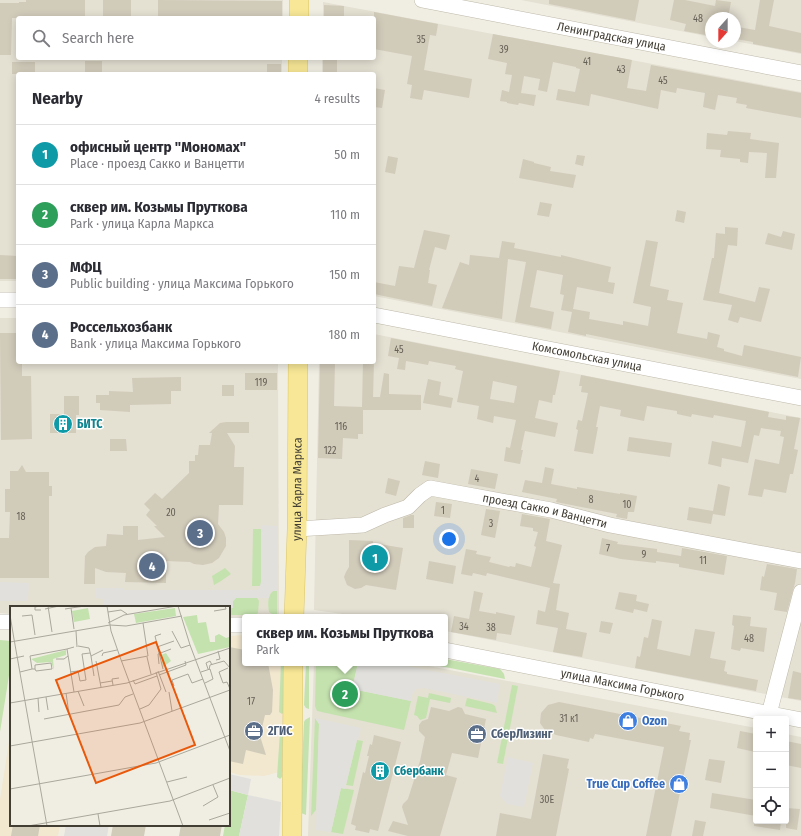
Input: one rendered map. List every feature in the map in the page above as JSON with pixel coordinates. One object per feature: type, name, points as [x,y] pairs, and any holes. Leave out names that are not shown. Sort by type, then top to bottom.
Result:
[{"type":"main road","points":[[298,16],[299,0]]},
{"type":"main road","points":[[298,60],[298,72]]},
{"type":"main road","name":"улица Карла Маркса","points":[[294,614],[297,529],[298,364]]},
{"type":"main road","points":[[292,836],[293,666]]},
{"type":"street","name":"Ленинградская улица","points":[[422,0],[801,73]]},
{"type":"street","points":[[0,300],[16,300]]},
{"type":"street","name":"Комсомольская улица","points":[[376,315],[801,398]]},
{"type":"street","name":"проезд Сакко и Ванцетти","points":[[297,529],[363,526],[385,515],[408,507],[420,495],[430,488],[551,510],[610,525],[801,561]]},
{"type":"street","points":[[769,714],[801,592]]},
{"type":"street","points":[[230,625],[242,625]]},
{"type":"street","name":"улица Максима Горького","points":[[448,651],[801,720]]},
{"type":"shaded area","points":[[0,0],[283,0],[283,16],[16,16],[16,60],[282,60],[282,72],[16,72],[16,281],[0,281]]},
{"type":"shaded area","points":[[521,0],[801,0],[801,54],[741,42],[741,12],[705,12],[705,36]]},
{"type":"shaded area","points":[[323,2],[801,92],[801,379],[376,296],[376,72],[322,72],[322,60],[376,60],[376,16],[323,16]]},
{"type":"shaded area","points":[[0,318],[16,318],[16,364],[278,364],[279,614],[242,614],[242,617],[230,617],[230,606],[10,606],[10,614],[0,613]]},
{"type":"shaded area","points":[[376,334],[801,418],[801,701],[448,632],[448,614],[343,614],[314,610],[319,364],[376,364]]},
{"type":"shaded area","points":[[261,525],[277,526],[277,591],[270,593],[269,598],[236,598],[233,601],[233,608],[230,608],[230,606],[104,606],[104,599],[95,598],[95,588],[123,588],[123,590],[257,590],[259,589],[261,582]]},
{"type":"shaded area","points":[[0,582],[29,583],[28,601],[0,601]]},
{"type":"shaded area","points":[[242,635],[242,666],[287,666],[283,771],[264,776],[240,775],[230,772],[230,636]]},
{"type":"shaded area","points":[[314,666],[429,666],[753,727],[753,824],[789,824],[789,735],[801,737],[801,836],[308,836]]},
{"type":"shaded area","points":[[357,666],[406,666],[500,684],[497,703],[424,688],[416,689],[412,695],[411,701],[352,689]]},
{"type":"shaded area","points":[[315,718],[361,728],[345,789],[341,788],[331,832],[316,830],[319,724]]},
{"type":"shaded area","points":[[10,735],[10,826],[60,826],[58,836],[0,836],[0,799]]},
{"type":"shaded area","points":[[508,757],[533,763],[524,807],[507,804],[500,796]]},
{"type":"shaded area","points":[[230,774],[251,779],[248,795],[230,790]]},
{"type":"shaded area","points":[[248,795],[281,802],[279,836],[239,836]]},
{"type":"shaded area","points":[[66,826],[109,826],[107,836],[64,836]]},
{"type":"green space","points":[[253,529],[261,529],[261,586],[252,586]]},
{"type":"green space","points":[[225,568],[231,574],[214,585],[212,576]]},
{"type":"green space","points":[[273,591],[277,591],[277,614],[272,614],[269,612],[268,604]]},
{"type":"green space","points":[[236,598],[257,598],[259,601],[258,613],[230,615],[230,608],[233,608],[233,601]]},
{"type":"green space","points":[[0,640],[10,641],[10,669],[0,732]]},
{"type":"green space","points":[[448,660],[500,669],[504,674],[505,679],[440,666],[448,666]]},
{"type":"green space","points":[[281,666],[285,666],[284,712],[282,714],[279,712]]},
{"type":"green space","points":[[306,666],[309,666],[309,709],[304,705]]},
{"type":"green space","points":[[316,666],[357,666],[352,689],[411,701],[404,730],[317,711],[315,706]]},
{"type":"green space","points":[[512,685],[518,686],[503,764],[497,763]]},
{"type":"green space","points":[[429,693],[451,698],[450,703],[430,699],[426,718],[420,720],[414,715],[418,696],[428,698]]},
{"type":"green space","points":[[467,698],[492,704],[495,706],[497,713],[465,706]]},
{"type":"green space","points":[[310,717],[306,815],[301,813],[300,810],[304,722]]},
{"type":"green space","points":[[315,718],[319,724],[316,810],[311,816]]},
{"type":"green space","points":[[280,732],[283,733],[282,777],[280,779],[277,777]]},
{"type":"green space","points":[[357,740],[363,741],[353,786],[346,785]]},
{"type":"green space","points":[[341,788],[354,790],[343,834],[331,832]]},
{"type":"green space","points":[[230,790],[248,795],[239,836],[223,836],[225,826],[230,826]]},
{"type":"building","points":[[26,0],[85,0],[85,16],[16,16],[16,18],[12,18],[11,55],[0,55],[0,3],[26,2]]},
{"type":"building","points":[[103,0],[131,0],[131,16],[103,16]]},
{"type":"building","points":[[158,0],[282,1],[282,16],[158,16]]},
{"type":"building","points":[[549,0],[639,0],[635,21],[549,4]]},
{"type":"building","points":[[674,0],[685,0],[715,6],[716,0],[731,2],[729,12],[705,12],[705,35],[684,31],[686,24],[670,20]]},
{"type":"building","points":[[760,0],[774,0],[769,26],[801,33],[801,53],[753,44],[753,42],[741,40],[741,28],[755,30]]},
{"type":"building","points":[[324,5],[344,6],[344,16],[324,16]]},
{"type":"building","points":[[374,12],[438,24],[436,36],[430,35],[424,70],[472,79],[469,98],[424,90],[422,100],[410,98],[412,85],[407,84],[412,56],[376,49],[376,16],[374,16]]},
{"type":"building","points":[[493,34],[632,60],[627,88],[646,91],[651,65],[801,93],[801,118],[746,108],[747,105],[736,103],[737,98],[718,95],[715,110],[703,107],[705,93],[677,88],[676,93],[661,90],[658,109],[591,94],[589,106],[556,100],[558,89],[575,92],[580,69],[553,62],[547,92],[538,90],[540,79],[524,76],[521,93],[536,95],[534,106],[519,103],[518,105],[507,103],[500,101],[502,90],[509,92],[512,75],[505,74],[507,63],[488,59]]},
{"type":"building","points":[[323,60],[337,60],[337,72],[323,72]]},
{"type":"building","points":[[85,61],[102,61],[102,72],[85,72]]},
{"type":"building","points":[[12,62],[35,62],[35,72],[16,72],[16,74],[12,74]]},
{"type":"building","points":[[267,64],[281,64],[281,72],[267,72]]},
{"type":"building","points":[[376,88],[385,90],[382,108],[376,107]]},
{"type":"building","points":[[728,131],[751,133],[750,139],[779,143],[776,178],[765,178],[767,153],[749,152],[748,163],[740,162],[740,159],[720,157],[721,150],[706,149],[707,133],[727,135]]},
{"type":"building","points":[[577,155],[585,156],[583,166],[575,164]]},
{"type":"building","points":[[388,156],[398,158],[395,174],[385,172]]},
{"type":"building","points":[[523,159],[551,167],[550,171],[576,175],[573,188],[519,178]]},
{"type":"building","points":[[540,202],[552,204],[549,217],[537,215]]},
{"type":"building","points":[[677,210],[686,212],[684,223],[675,221]]},
{"type":"building","points":[[725,227],[738,228],[737,246],[728,245],[719,293],[755,302],[759,287],[770,289],[761,322],[740,317],[738,323],[728,320],[732,305],[703,300],[712,258],[714,258],[716,233],[725,234]]},
{"type":"building","points":[[424,230],[450,235],[446,250],[435,247],[429,270],[428,283],[437,285],[432,306],[376,294],[376,282],[395,286],[399,266],[414,268]]},
{"type":"building","points":[[783,231],[795,234],[792,250],[765,244],[768,233],[781,237]]},
{"type":"building","points":[[646,240],[658,242],[650,286],[669,290],[667,300],[683,303],[677,333],[707,339],[708,332],[720,335],[717,347],[724,349],[724,351],[742,356],[744,345],[801,357],[798,377],[586,334],[586,336],[568,332],[572,312],[561,310],[564,295],[560,294],[563,275],[537,270],[530,307],[554,312],[551,329],[515,322],[526,262],[508,259],[502,319],[442,308],[460,262],[469,265],[470,255],[499,258],[502,241],[515,243],[514,248],[561,257],[561,255],[611,267],[608,282],[615,283],[613,294],[577,287],[573,309],[590,312],[589,319],[623,325],[623,321],[648,326],[651,307],[633,303]]},
{"type":"building","points":[[0,255],[16,256],[16,279],[0,279]]},
{"type":"building","points":[[0,333],[16,333],[16,364],[22,364],[22,376],[31,376],[32,439],[1,440]]},
{"type":"building","points":[[391,338],[560,371],[552,403],[539,400],[535,418],[558,423],[555,437],[525,431],[520,464],[504,461],[506,447],[510,448],[516,420],[494,416],[493,423],[477,419],[479,406],[457,402],[463,371],[455,369],[456,366],[429,361],[428,365],[406,361],[405,370],[397,369],[399,358],[388,356]],"holes":[[[493,381],[517,386],[514,403],[490,399]]]},
{"type":"building","points":[[320,364],[335,364],[334,406],[362,407],[363,364],[374,364],[373,397],[380,397],[384,373],[389,374],[389,394],[421,395],[421,410],[363,410],[363,434],[358,434],[358,439],[343,438],[342,459],[318,458]]},
{"type":"building","points":[[245,373],[277,373],[277,390],[245,390]]},
{"type":"building","points":[[581,375],[769,412],[768,417],[786,420],[786,416],[800,418],[794,449],[798,450],[793,474],[790,474],[786,493],[764,489],[762,497],[748,495],[755,459],[779,464],[784,437],[780,436],[781,431],[761,428],[759,436],[754,435],[748,463],[722,458],[721,467],[708,464],[712,441],[741,447],[746,421],[714,415],[713,418],[692,414],[691,417],[677,414],[677,411],[647,406],[644,421],[620,416],[621,410],[600,406],[593,454],[574,451],[578,430],[576,429],[578,420],[582,421],[588,393],[581,392],[582,386],[579,386]]},
{"type":"building","points":[[181,377],[181,391],[171,391],[171,404],[130,405],[130,412],[100,410],[100,403],[96,403],[96,395],[109,395],[109,391],[133,392],[132,378]]},
{"type":"building","points":[[428,379],[441,382],[439,395],[453,398],[451,408],[423,403]]},
{"type":"building","points":[[222,385],[234,385],[234,396],[222,396]]},
{"type":"building","name":"БИТС","points":[[64,396],[79,396],[79,415],[76,415],[76,433],[50,433],[50,414],[64,414]]},
{"type":"building","points":[[249,422],[249,433],[227,433],[235,446],[234,467],[244,467],[243,505],[219,505],[218,524],[224,532],[226,546],[219,558],[212,563],[203,565],[190,562],[166,561],[166,583],[125,582],[126,573],[106,572],[95,568],[95,584],[84,584],[85,556],[95,547],[106,546],[107,534],[123,535],[123,526],[138,526],[138,540],[165,537],[146,515],[150,510],[144,504],[155,493],[162,499],[189,473],[189,461],[195,461],[195,455],[198,455],[199,445],[210,445],[212,433],[209,433],[220,423]]},
{"type":"building","points":[[629,437],[672,443],[670,457],[627,451]]},
{"type":"building","points":[[110,439],[126,439],[127,451],[110,451]]},
{"type":"building","points":[[425,461],[440,464],[438,478],[422,475]]},
{"type":"building","points":[[22,465],[26,472],[49,472],[49,486],[52,486],[52,496],[49,496],[49,578],[0,578],[0,538],[9,538],[10,512],[5,512],[5,489],[10,489],[10,471],[18,471]]},
{"type":"building","points":[[545,467],[554,469],[551,484],[577,489],[577,487],[637,496],[634,512],[628,512],[627,519],[616,517],[617,514],[556,502],[557,499],[522,492],[525,480],[542,483]]},
{"type":"building","points":[[471,469],[498,474],[495,489],[468,484]]},
{"type":"building","points":[[388,478],[400,481],[396,496],[385,493]]},
{"type":"building","points":[[718,484],[730,487],[725,516],[713,514],[711,524],[687,520],[689,507],[713,511]]},
{"type":"building","points":[[436,502],[452,504],[450,518],[434,516]]},
{"type":"building","points":[[486,509],[500,511],[495,538],[481,535]]},
{"type":"building","points":[[522,514],[550,519],[546,541],[562,545],[553,583],[560,584],[556,610],[569,613],[566,629],[587,633],[582,657],[553,652],[558,628],[536,624],[538,610],[545,612],[550,588],[487,573],[486,576],[473,573],[472,576],[461,574],[466,549],[477,551],[476,554],[491,557],[489,562],[509,567],[515,567],[516,563],[531,567],[538,532],[533,531],[533,528],[520,526]]},
{"type":"building","points":[[414,515],[414,528],[403,528],[403,518]]},
{"type":"building","points":[[602,538],[618,542],[617,544],[657,549],[657,552],[681,556],[682,548],[727,556],[724,575],[679,567],[679,564],[621,559],[599,554]]},
{"type":"building","points":[[349,540],[373,541],[373,543],[403,548],[396,590],[366,585],[355,589],[347,585],[344,577],[349,567]]},
{"type":"building","points":[[429,561],[456,566],[453,584],[426,579]]},
{"type":"building","points":[[767,564],[797,569],[795,583],[787,612],[774,610],[777,593],[760,590],[762,576],[764,577]]},
{"type":"building","points":[[474,591],[483,593],[479,611],[496,614],[496,612],[515,616],[511,635],[497,633],[496,640],[451,632],[454,616],[469,619]]},
{"type":"building","points":[[619,592],[637,595],[636,601],[649,604],[647,612],[634,609],[633,613],[615,609]]},
{"type":"building","points":[[733,615],[751,617],[750,626],[767,628],[764,652],[741,648],[740,651],[731,649],[734,626],[732,625]]},
{"type":"building","points":[[652,619],[662,621],[657,649],[690,656],[695,629],[715,632],[710,658],[726,661],[724,671],[727,672],[727,674],[758,680],[756,691],[635,668],[637,656],[640,657],[644,637],[648,638]]},
{"type":"building","points":[[601,621],[613,623],[610,634],[599,632]]},
{"type":"building","points":[[230,647],[242,649],[242,666],[269,666],[273,690],[272,712],[270,715],[265,715],[260,736],[266,755],[246,750],[243,764],[230,761]]},
{"type":"building","points":[[793,671],[801,673],[801,700],[788,698]]},
{"type":"building","points":[[559,702],[681,726],[679,731],[690,733],[689,740],[691,740],[671,836],[646,836],[664,747],[595,734],[593,739],[590,738],[589,742],[556,735],[545,730],[540,723],[541,713],[548,705]]},
{"type":"building","name":"Сбербанк","points":[[431,707],[449,711],[458,707],[462,708],[465,714],[486,719],[478,758],[452,753],[446,775],[457,778],[440,836],[408,836],[388,831],[393,821],[408,825],[402,807],[408,799],[420,761],[425,737],[419,731],[419,725],[422,721],[428,719]]},
{"type":"building","points":[[740,731],[753,733],[753,752],[737,748]]},
{"type":"building","points":[[374,735],[401,742],[378,831],[370,829],[369,833],[355,830],[356,826],[351,824],[363,772],[365,773],[370,744],[372,745]]},
{"type":"building","points":[[789,742],[801,744],[801,768],[789,766]]},
{"type":"building","points":[[543,754],[569,759],[567,768],[569,769],[556,836],[496,836],[500,813],[531,819]]},
{"type":"building","points":[[709,759],[725,761],[721,783],[705,780]]},
{"type":"building","points":[[712,793],[753,800],[753,815],[710,808]]},
{"type":"building","points":[[789,808],[800,809],[797,830],[786,828],[786,824],[789,824]]},
{"type":"building","points":[[695,820],[706,822],[703,836],[692,836]]},
{"type":"building","points":[[754,824],[781,824],[780,830],[754,826]]},
{"type":"building","points":[[13,826],[40,826],[38,836],[11,836]]},
{"type":"building","points":[[113,826],[146,826],[144,836],[111,836]]},
{"type":"building","points":[[181,826],[222,826],[220,836],[179,836]]},
{"type":"place","name":"БИТС","points":[[63,424]]},
{"type":"place","name":"МФЦ","points":[[200,533]]},
{"type":"place","name":"офисный центр \"Мономах\"","points":[[375,558]]},
{"type":"place","name":"Россельхозбанк","points":[[152,566]]},
{"type":"place","name":"сквер им. Козьмы Пруткова","points":[[345,694]]},
{"type":"place","name":"Ozon","points":[[628,721]]},
{"type":"place","name":"2ГИС","points":[[254,731]]},
{"type":"place","name":"СберЛизинг","points":[[477,734]]},
{"type":"place","name":"Сбербанк","points":[[380,771]]},
{"type":"place","name":"True Cup Coffee","points":[[679,784]]}]
